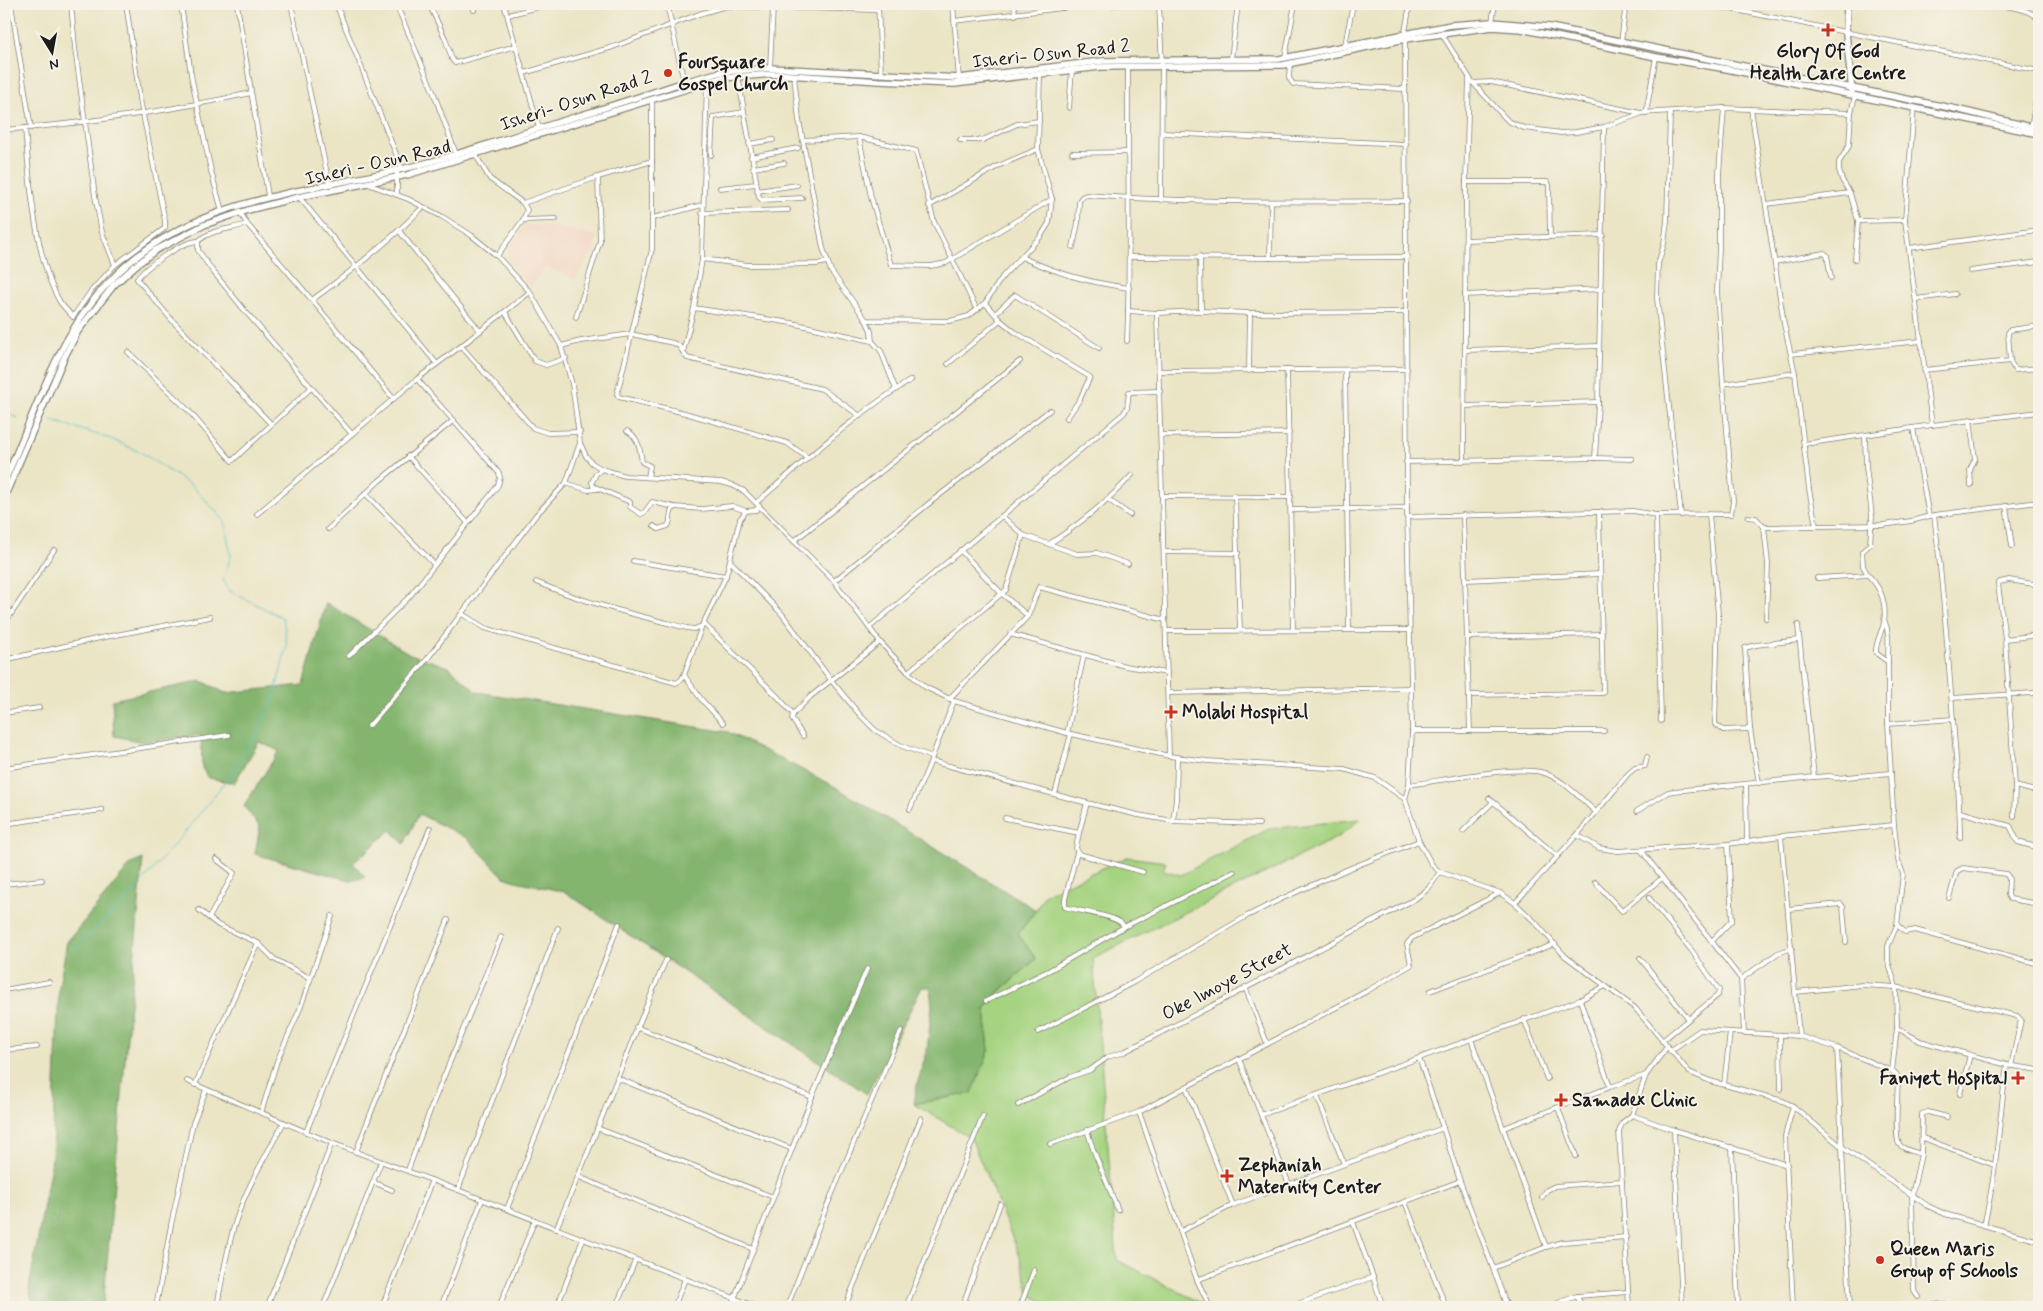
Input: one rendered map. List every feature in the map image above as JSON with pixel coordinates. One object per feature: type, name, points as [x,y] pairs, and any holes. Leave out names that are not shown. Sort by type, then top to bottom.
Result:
[{"type":"main road","points":[[1847,4],[1846,33],[1853,93]]},
{"type":"main road","name":"Isheri- Osun Road 2","points":[[4,482],[57,355],[72,328],[109,281],[130,260],[167,236],[222,211],[268,196],[366,177],[456,154],[721,72],[770,68],[959,81],[1102,60],[1162,63],[1284,58],[1345,45],[1405,36],[1451,24],[1492,22],[1550,27],[1853,93],[1956,109],[2039,129]]},
{"type":"main road","name":"Isheri - Osun Road","points":[[4,498],[64,358],[78,331],[108,293],[135,266],[156,250],[204,225],[240,212],[299,197],[398,178],[652,100],[707,81],[738,76],[773,74],[959,81],[1040,74],[1072,69],[1162,63],[1253,66],[1290,63],[1405,36],[1492,27],[1521,29],[1853,93],[2039,134]]},
{"type":"street","points":[[11,4],[31,128]]},
{"type":"street","points":[[71,4],[76,58],[102,232],[115,265]]},
{"type":"street","points":[[25,128],[28,167],[40,243],[51,283],[61,304],[73,317],[91,291],[115,265],[165,228],[142,113],[126,4]]},
{"type":"street","points":[[181,4],[191,75],[211,171],[222,211]]},
{"type":"street","points":[[237,4],[268,196]]},
{"type":"street","points":[[291,4],[329,183]]},
{"type":"street","points":[[336,4],[400,169],[397,196]]},
{"type":"street","points":[[396,4],[434,91],[456,154]]},
{"type":"street","points":[[430,4],[452,59],[455,62],[516,46]]},
{"type":"street","points":[[473,4],[474,10]]},
{"type":"street","points":[[504,4],[539,128]]},
{"type":"street","points":[[508,14],[549,4]]},
{"type":"street","points":[[667,4],[684,82]]},
{"type":"street","points":[[878,4],[881,75]]},
{"type":"street","points":[[953,4],[959,81]]},
{"type":"street","points":[[1014,4],[1015,15]]},
{"type":"street","points":[[954,21],[1071,7],[1128,4]]},
{"type":"street","points":[[1159,4],[1162,63],[1161,200]]},
{"type":"street","points":[[1231,59],[1238,4]]},
{"type":"street","points":[[1284,58],[1295,4]]},
{"type":"street","points":[[1345,45],[1353,4]]},
{"type":"street","points":[[1410,4],[1405,36],[1407,201],[1406,508],[1412,731],[1409,785],[1405,799],[1419,841],[1432,865],[1440,872],[1500,893],[1516,903],[1565,956],[1635,1008],[1689,1072],[1699,1077],[1783,1101],[1793,1106],[1842,1147],[1928,1206],[1945,1214],[2039,1241]]},
{"type":"street","points":[[1492,22],[1495,4]]},
{"type":"street","points":[[1621,42],[1626,4]]},
{"type":"street","points":[[1706,4],[2039,71]]},
{"type":"street","points":[[1991,4],[2020,6],[2039,19]]},
{"type":"street","points":[[524,72],[613,48],[698,14],[726,6],[878,10]]},
{"type":"street","points":[[770,68],[773,7]]},
{"type":"street","points":[[1441,33],[1473,83],[1508,121],[1524,128],[1561,133],[1604,127],[1643,113]]},
{"type":"street","points":[[1643,113],[1656,56]]},
{"type":"street","points":[[1290,63],[1290,78],[1293,84],[1405,89]]},
{"type":"street","points":[[1127,341],[1130,256],[1127,152],[1128,66]]},
{"type":"street","points":[[1069,108],[1072,69]]},
{"type":"street","points":[[866,320],[950,321],[961,319],[985,303],[1003,276],[1041,236],[1048,224],[1052,199],[1038,149],[1040,74]]},
{"type":"street","points":[[738,76],[758,197],[762,200],[802,198]]},
{"type":"street","points":[[794,76],[803,140],[827,262],[831,271],[866,320],[871,331],[872,341]]},
{"type":"street","points":[[1464,461],[1466,182],[1469,78]]},
{"type":"street","points":[[683,353],[694,308],[702,259],[707,81]]},
{"type":"street","points":[[1473,83],[1491,82],[1643,113],[1724,108],[1851,113]]},
{"type":"street","points":[[2031,127],[2039,84]]},
{"type":"street","points":[[4,130],[86,122],[198,104],[251,93]]},
{"type":"street","points":[[1853,93],[1849,146],[1839,162],[1839,170],[1842,180],[1850,193],[1858,221],[1855,259]]},
{"type":"street","points":[[652,100],[652,249],[617,394],[619,397],[685,413],[787,443],[808,458]]},
{"type":"street","points":[[1914,107],[1906,220],[1932,424]]},
{"type":"street","points":[[1407,517],[1599,512],[1643,512],[1656,515],[1731,514],[1717,291],[1719,174],[1724,108]]},
{"type":"street","points":[[1751,109],[1784,324],[1794,373],[1809,489],[1816,526]]},
{"type":"street","points":[[711,155],[713,117],[744,112]]},
{"type":"street","points":[[1670,112],[1667,221],[1664,244],[1658,264],[1657,298],[1680,515]]},
{"type":"street","points":[[960,140],[983,140],[1017,124],[1039,121]]},
{"type":"street","points":[[1594,458],[1602,289],[1604,127]]},
{"type":"street","points":[[1162,133],[1406,144]]},
{"type":"street","points":[[803,140],[859,137],[916,151],[934,222],[977,310]]},
{"type":"street","points":[[859,137],[871,198],[891,265],[931,266],[946,263],[1052,199]]},
{"type":"street","points":[[749,144],[773,140]]},
{"type":"street","points":[[751,157],[798,148]]},
{"type":"street","points":[[929,206],[1003,164],[1038,149]]},
{"type":"street","points":[[1072,153],[1127,152]]},
{"type":"street","points":[[474,154],[490,179],[523,203],[527,210],[523,220],[498,256]]},
{"type":"street","points":[[523,203],[598,177],[652,161]]},
{"type":"street","points":[[753,168],[784,163]]},
{"type":"street","points":[[366,177],[368,184],[424,207],[471,235],[498,256],[530,292],[566,358],[580,432],[580,443],[566,484],[536,516],[428,658],[370,726]]},
{"type":"street","points":[[576,317],[600,241],[598,177]]},
{"type":"street","points":[[1466,182],[1547,182],[1549,185],[1550,236]]},
{"type":"street","points":[[720,188],[756,184]]},
{"type":"street","points":[[757,191],[797,185]]},
{"type":"street","points":[[1766,204],[1850,193]]},
{"type":"street","points":[[1073,247],[1078,222],[1079,201],[1082,197],[1086,196],[1161,200],[1271,202],[1407,201]]},
{"type":"street","points":[[299,197],[436,364]]},
{"type":"street","points":[[1270,258],[1271,202]]},
{"type":"street","points":[[653,218],[702,206]]},
{"type":"street","points":[[312,300],[357,268],[400,232],[424,207]]},
{"type":"street","points":[[702,213],[788,210]]},
{"type":"street","points":[[240,212],[246,224],[394,398]]},
{"type":"street","points":[[523,220],[556,219]]},
{"type":"street","points":[[1858,221],[1906,220]]},
{"type":"street","points":[[246,224],[215,231],[198,241],[188,242],[153,264],[137,279],[171,319],[271,424]]},
{"type":"street","points":[[1909,248],[2039,230]]},
{"type":"street","points":[[400,232],[480,332]]},
{"type":"street","points":[[1466,240],[1603,235]]},
{"type":"street","points":[[198,241],[198,250],[211,269],[351,433]]},
{"type":"street","points":[[1776,262],[1824,253],[1827,255],[1831,278]]},
{"type":"street","points":[[1130,256],[1270,258],[1407,256]]},
{"type":"street","points":[[1200,256],[1201,311]]},
{"type":"street","points":[[1020,257],[1056,272],[1090,282],[1129,288]]},
{"type":"street","points":[[702,259],[748,266],[818,264],[827,262]]},
{"type":"street","points":[[1970,271],[2039,262]]},
{"type":"street","points":[[1465,295],[1602,289]]},
{"type":"street","points":[[257,514],[417,379],[530,292]]},
{"type":"street","points":[[1916,299],[1955,294]]},
{"type":"street","points":[[995,314],[1015,295],[1099,348]]},
{"type":"street","points":[[985,303],[1000,320],[1015,332],[1090,377],[1080,400],[1067,418]]},
{"type":"street","points":[[694,308],[792,323],[872,341],[881,351],[896,390]]},
{"type":"street","points":[[1128,311],[1158,313],[1201,311],[1250,313],[1406,312]]},
{"type":"street","points":[[505,312],[535,361],[546,365],[566,358]]},
{"type":"street","points":[[1158,313],[1169,756]]},
{"type":"street","points":[[1249,371],[1250,313]]},
{"type":"street","points":[[948,364],[1000,320]]},
{"type":"street","points":[[2039,326],[2010,330],[2008,333],[2010,361],[2015,370],[2039,368]]},
{"type":"street","points":[[561,346],[581,341],[631,334],[673,343],[679,346],[687,358],[822,389],[860,416]]},
{"type":"street","points":[[1791,354],[1921,341]]},
{"type":"street","points":[[461,346],[533,428],[548,433],[580,432]]},
{"type":"street","points":[[1466,350],[1599,346]]},
{"type":"street","points":[[128,352],[188,410],[231,461],[234,461],[312,387]]},
{"type":"street","points":[[1924,370],[2010,361]]},
{"type":"street","points":[[794,541],[1020,362]]},
{"type":"street","points":[[1159,372],[1407,369]]},
{"type":"street","points":[[1287,370],[1292,510],[1293,630]]},
{"type":"street","points":[[1345,370],[1350,630]]},
{"type":"street","points":[[1722,384],[1794,373]]},
{"type":"street","points":[[349,656],[395,613],[493,492],[500,478],[499,473],[417,379]]},
{"type":"street","points":[[602,469],[596,474],[592,482],[593,486],[630,502],[630,507],[641,514],[644,513],[652,502],[674,507],[702,509],[732,506],[746,511],[756,510],[758,504],[808,458],[860,416],[912,380]]},
{"type":"street","points":[[869,628],[1124,413],[1127,408],[1129,392],[1160,391]]},
{"type":"street","points":[[1465,406],[1598,402]]},
{"type":"street","points":[[834,582],[932,501],[1050,410]]},
{"type":"street","points":[[1804,444],[1865,436],[1932,424],[2039,412]]},
{"type":"street","points":[[328,529],[365,493],[454,420]]},
{"type":"street","points":[[1970,420],[1975,459],[1970,470],[1971,485]]},
{"type":"street","points":[[1912,428],[1929,516]]},
{"type":"street","points":[[627,431],[634,435],[638,443],[642,462],[650,466],[648,477]]},
{"type":"street","points":[[1161,435],[1289,432]]},
{"type":"street","points":[[1865,436],[1866,467],[1871,502],[1870,544],[1862,552],[1863,566],[1884,596],[1884,621],[1875,648],[1876,653],[1888,662]]},
{"type":"street","points":[[580,443],[586,456],[592,463],[602,469],[625,476],[698,480],[732,485],[744,491],[834,582],[880,642],[908,672],[925,687],[954,701],[1069,733],[1177,758],[1344,769],[1375,778],[1405,799]]},
{"type":"street","points":[[408,456],[467,522]]},
{"type":"street","points":[[1406,462],[1594,458],[1632,459]]},
{"type":"street","points":[[1049,544],[1074,528],[1109,500],[1132,475]]},
{"type":"street","points":[[566,484],[588,490],[597,488]]},
{"type":"street","points":[[365,493],[434,564]]},
{"type":"street","points":[[1162,496],[1291,498]]},
{"type":"street","points":[[1235,496],[1240,630]]},
{"type":"street","points":[[1109,500],[1130,515]]},
{"type":"street","points":[[1764,527],[1899,523],[1934,515],[2039,502]]},
{"type":"street","points":[[2006,506],[2012,546]]},
{"type":"street","points":[[654,526],[658,529],[668,526],[671,511],[674,507]]},
{"type":"street","points":[[1292,510],[1406,508]]},
{"type":"street","points":[[462,614],[485,628],[676,683],[684,675],[702,624],[726,576],[731,562],[740,519],[746,511]]},
{"type":"street","points":[[1470,695],[1603,693],[1599,512]]},
{"type":"street","points":[[1709,514],[1718,615],[1715,724],[1723,730],[1750,729]]},
{"type":"street","points":[[1656,515],[1661,721]]},
{"type":"street","points":[[1934,515],[1941,565],[1952,698],[1960,838]]},
{"type":"street","points":[[1002,516],[1024,536],[1077,554],[1097,553],[1128,564]]},
{"type":"street","points":[[1463,516],[1470,731]]},
{"type":"street","points":[[1748,517],[1756,518],[1764,527],[1768,564],[1766,618]]},
{"type":"street","points":[[908,672],[1007,587],[1024,536]]},
{"type":"street","points":[[4,619],[9,617],[54,550]]},
{"type":"street","points":[[960,550],[1001,593],[1028,616]]},
{"type":"street","points":[[1164,552],[1238,553]]},
{"type":"street","points":[[633,561],[726,576]]},
{"type":"street","points":[[731,562],[782,614],[831,680],[875,730],[895,743],[931,759],[1087,803],[1173,821],[1259,824]]},
{"type":"street","points":[[1466,580],[1600,574]]},
{"type":"street","points":[[1817,578],[1868,575]]},
{"type":"street","points":[[2014,816],[2015,786],[2005,638],[1999,582],[2009,580],[2039,585]]},
{"type":"street","points":[[536,582],[561,593],[620,611],[687,628],[694,629],[702,624]]},
{"type":"street","points":[[949,698],[1028,616],[1037,589],[1041,586],[1165,620]]},
{"type":"street","points":[[4,660],[100,638],[210,617]]},
{"type":"street","points":[[1884,621],[1888,630],[1888,724],[1894,825],[1898,860],[1903,874],[1897,925],[1888,946],[1888,961],[1896,987],[1897,1028],[1892,1071]]},
{"type":"street","points":[[702,624],[779,698],[793,714]]},
{"type":"street","points":[[1798,625],[1814,777]]},
{"type":"street","points":[[1166,631],[1409,630]]},
{"type":"street","points":[[1010,634],[1125,666],[1167,673]]},
{"type":"street","points":[[1468,637],[1602,634]]},
{"type":"street","points":[[2005,638],[2039,635]]},
{"type":"street","points":[[1759,783],[1750,729],[1746,648],[1799,640]]},
{"type":"street","points":[[803,736],[792,720],[793,714],[831,680],[880,642]]},
{"type":"street","points":[[1055,794],[1084,655]]},
{"type":"street","points":[[684,675],[701,699],[723,723]]},
{"type":"street","points":[[1168,693],[1410,688]]},
{"type":"street","points":[[1952,698],[2034,693]]},
{"type":"street","points":[[910,809],[954,701]]},
{"type":"street","points":[[4,713],[39,708]]},
{"type":"street","points":[[1888,724],[1953,719]]},
{"type":"street","points":[[1412,731],[1604,731]]},
{"type":"street","points":[[4,768],[229,735]]},
{"type":"street","points":[[1173,821],[1176,799],[1177,758]]},
{"type":"street","points":[[1516,903],[1577,835],[1631,770],[1645,766],[1647,758]]},
{"type":"street","points":[[1409,785],[1517,770],[1545,772],[1558,779],[1596,812]]},
{"type":"street","points":[[1637,811],[1668,792],[1814,777],[1830,776],[1836,778],[1891,773]]},
{"type":"street","points":[[1746,784],[1747,842]]},
{"type":"street","points":[[2015,786],[2039,792]]},
{"type":"street","points":[[1488,798],[1557,856]]},
{"type":"street","points":[[1463,831],[1493,802]]},
{"type":"street","points":[[1087,803],[1065,899],[1065,907],[1110,918],[1121,922],[1124,927]]},
{"type":"street","points":[[4,824],[102,810]]},
{"type":"street","points":[[1960,812],[2010,826],[2019,843],[2039,848]]},
{"type":"street","points":[[1005,818],[1079,833]]},
{"type":"street","points":[[1577,835],[1599,848],[1608,850],[1641,850],[1728,844],[1782,836],[1894,825]]},
{"type":"street","points":[[306,1132],[430,828]]},
{"type":"street","points":[[1782,836],[1799,1036]]},
{"type":"street","points":[[1038,1032],[1134,982],[1247,916],[1348,869],[1419,841]]},
{"type":"street","points":[[1712,940],[1732,920],[1728,844]]},
{"type":"street","points":[[1641,850],[1741,979],[1744,1033]]},
{"type":"street","points":[[1077,852],[1142,872]]},
{"type":"street","points":[[208,918],[234,873],[216,859]]},
{"type":"street","points":[[1949,898],[1957,870],[1963,868],[2006,874],[2009,878],[2010,899],[2039,904]]},
{"type":"street","points":[[986,1001],[1050,970],[1095,946],[1124,927],[1234,872]]},
{"type":"street","name":"Oke Imoye Street","points":[[1018,1106],[1070,1077],[1090,1070],[1108,1057],[1124,1052],[1245,987],[1415,900],[1428,889],[1440,872]]},
{"type":"street","points":[[1595,882],[1622,911],[1662,878]]},
{"type":"street","points":[[4,884],[42,880]]},
{"type":"street","points":[[1050,1144],[1139,1112],[1367,991],[1411,965],[1407,944],[1412,938],[1500,893]]},
{"type":"street","points":[[1649,898],[1692,951],[1719,990],[1718,994],[1662,1040]]},
{"type":"street","points":[[1788,908],[1841,904],[1843,907],[1846,942]]},
{"type":"street","points":[[199,910],[218,925],[258,943],[274,959],[310,978]]},
{"type":"street","points":[[261,1113],[277,1061],[300,1009],[332,916]]},
{"type":"street","points":[[356,1152],[388,1067],[404,1033],[448,920]]},
{"type":"street","points":[[507,1209],[619,924]]},
{"type":"street","points":[[1897,925],[1905,932],[1915,930],[2039,964]]},
{"type":"street","points":[[458,1190],[558,928]]},
{"type":"street","points":[[408,1170],[431,1108],[501,938]]},
{"type":"street","points":[[195,1085],[258,943]]},
{"type":"street","points":[[1430,991],[1555,944]]},
{"type":"street","points":[[1741,979],[1778,953],[1792,948]]},
{"type":"street","points":[[1640,958],[1688,1018]]},
{"type":"street","points":[[556,1229],[579,1177],[636,1027],[666,960]]},
{"type":"street","points":[[731,1307],[812,1098],[866,969]]},
{"type":"street","points":[[4,990],[48,982]]},
{"type":"street","points":[[1796,992],[1862,985],[1896,987],[2019,1017],[2021,1020],[2009,1066],[1991,1194],[1984,1225]]},
{"type":"street","points":[[1261,1114],[1317,1096],[1580,1000],[1606,986]]},
{"type":"street","points":[[1245,987],[1267,1043]]},
{"type":"street","points":[[1580,1000],[1610,1087]]},
{"type":"street","points":[[1524,1019],[1547,1079]]},
{"type":"street","points":[[636,1027],[812,1098]]},
{"type":"street","points":[[1897,1028],[1920,1042],[2009,1066],[2039,1070]]},
{"type":"street","points":[[1670,1051],[1698,1030],[1799,1036],[1837,1048],[1892,1071],[1898,1077],[1896,1113],[1898,1141],[1902,1146],[1921,1154]]},
{"type":"street","points":[[787,1307],[867,1108],[901,1031]]},
{"type":"street","points":[[1724,1085],[1730,1032]]},
{"type":"street","points":[[1780,1034],[1781,1089]]},
{"type":"street","points":[[1471,1039],[1504,1128],[1536,1225],[1546,1247]]},
{"type":"street","points":[[4,1050],[36,1047]]},
{"type":"street","points":[[1629,1307],[1619,1131],[1623,1122],[1632,1115],[1646,1075],[1667,1047]]},
{"type":"street","points":[[1837,1048],[1850,1307]]},
{"type":"street","points":[[1960,1094],[1970,1055]]},
{"type":"street","points":[[1239,1058],[1289,1184]]},
{"type":"street","points":[[1419,1058],[1460,1182],[1507,1307]]},
{"type":"street","points":[[1504,1128],[1646,1075]]},
{"type":"street","points":[[617,1078],[792,1149]]},
{"type":"street","points":[[187,1081],[332,1143],[381,1162],[408,1170],[757,1307]]},
{"type":"street","points":[[1186,1087],[1233,1205]]},
{"type":"street","points":[[156,1307],[171,1224],[193,1123],[206,1090]]},
{"type":"street","points":[[1317,1096],[1344,1164]]},
{"type":"street","points":[[1793,1106],[1785,1136],[1793,1307]]},
{"type":"street","points":[[1558,1108],[1576,1156]]},
{"type":"street","points":[[1139,1112],[1197,1280],[1210,1307]]},
{"type":"street","points":[[1918,1298],[1914,1291],[1912,1195],[1923,1138],[1921,1117],[1924,1112],[1946,1117]]},
{"type":"street","points":[[1632,1115],[1787,1165]]},
{"type":"street","points":[[906,1307],[983,1116]]},
{"type":"street","points":[[845,1307],[921,1118]]},
{"type":"street","points":[[218,1307],[222,1276],[236,1220],[243,1202],[284,1122]]},
{"type":"street","points":[[598,1128],[773,1197]]},
{"type":"street","points":[[1181,1231],[1233,1205],[1443,1128]]},
{"type":"street","points":[[1087,1130],[1118,1210]]},
{"type":"street","points":[[1674,1130],[1682,1307]]},
{"type":"street","points":[[1923,1138],[1994,1164]]},
{"type":"street","points":[[267,1307],[332,1143]]},
{"type":"street","points":[[1732,1147],[1738,1307]]},
{"type":"street","points":[[323,1307],[381,1162]]},
{"type":"street","points":[[579,1177],[753,1249]]},
{"type":"street","points":[[382,1307],[432,1180]]},
{"type":"street","points":[[373,1182],[392,1190]]},
{"type":"street","points":[[1197,1280],[1460,1182]]},
{"type":"street","points":[[1542,1197],[1547,1190],[1555,1186],[1622,1182]]},
{"type":"street","points":[[441,1307],[482,1200]]},
{"type":"street","points":[[1405,1202],[1446,1307]]},
{"type":"street","points":[[962,1307],[1000,1204]]},
{"type":"street","points":[[499,1307],[535,1220]]},
{"type":"street","points":[[1353,1222],[1383,1307]]},
{"type":"street","points":[[1493,1268],[1563,1242],[1626,1237]]},
{"type":"street","points":[[557,1307],[583,1239]]},
{"type":"street","points":[[616,1307],[635,1260]]},
{"type":"street","points":[[1020,1307],[1034,1270]]},
{"type":"street","points":[[1289,1307],[1373,1276]]},
{"type":"street","points":[[674,1307],[685,1279]]},
{"type":"street","points":[[1547,1307],[1577,1296],[1628,1292]]},
{"type":"street","points":[[1577,1296],[1582,1307]]},
{"type":"street","points":[[1934,1304],[1964,1307]]},
{"type":"shaded area","points":[[525,224],[554,227],[598,236],[593,252],[575,279],[546,267],[531,287],[505,257]]},
{"type":"green space","points":[[326,603],[410,654],[449,667],[477,692],[728,732],[832,785],[1036,910],[1018,934],[1036,959],[997,994],[985,1009],[989,1051],[972,1093],[914,1104],[917,1085],[927,1051],[932,1006],[930,987],[922,987],[867,1094],[565,892],[504,877],[467,838],[419,814],[404,844],[391,830],[353,863],[365,877],[352,881],[255,854],[260,827],[244,806],[279,751],[259,742],[234,783],[208,778],[202,768],[201,735],[143,742],[114,736],[112,700],[202,681],[225,693],[303,685]]},
{"type":"green space","points":[[1360,819],[1340,836],[1093,958],[1117,1260],[1209,1307],[1054,1307],[1030,1295],[1019,1254],[971,1138],[914,1104],[972,1093],[989,1051],[985,1009],[997,994],[1036,959],[1018,934],[1045,894],[1127,857],[1166,862],[1163,870],[1181,875],[1269,829]]},
{"type":"green space","points":[[143,859],[103,1307],[34,1307],[29,1289],[52,1159],[59,986],[67,942],[131,864]]},
{"type":"waterway","points":[[4,412],[18,418]]},
{"type":"waterway","points":[[50,420],[111,439],[142,453],[192,486],[224,520],[231,556],[223,580],[230,591],[283,618],[287,645],[273,701],[254,739],[228,778],[185,832],[123,904],[74,948]]},
{"type":"place","name":"Glory Of God Health Care Centre","points":[[1828,30]]},
{"type":"place","name":"Foursquare Gospel Church","points":[[668,73]]},
{"type":"place","name":"Molabi Hospital","points":[[1171,712]]},
{"type":"place","name":"Faniyet Hospital","points":[[2018,1078]]},
{"type":"place","name":"Samadex Clinic","points":[[1561,1100]]},
{"type":"place","name":"Zephaniah Maternity Center","points":[[1227,1176]]},
{"type":"place","name":"Queen Maris Group of Schools","points":[[1880,1260]]}]
